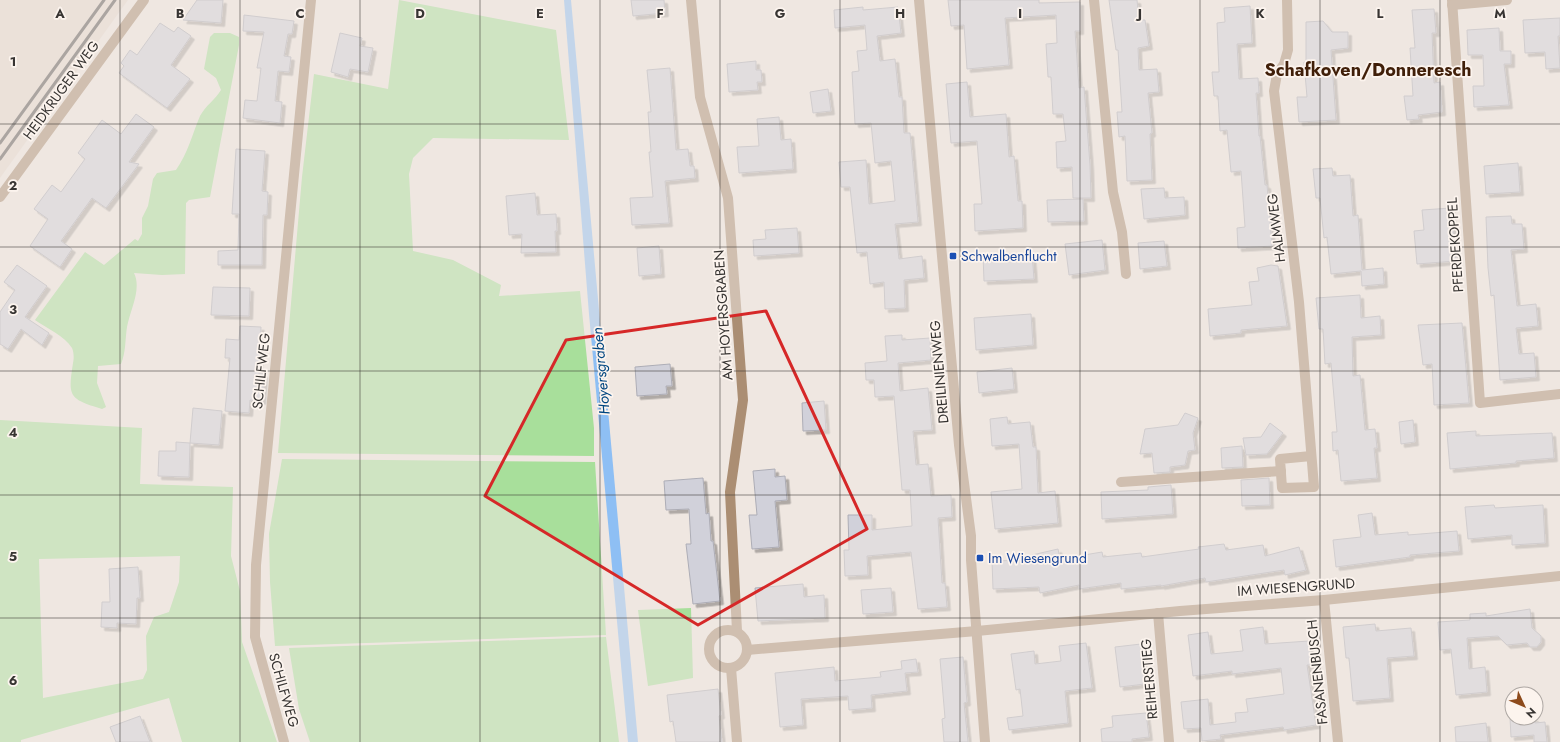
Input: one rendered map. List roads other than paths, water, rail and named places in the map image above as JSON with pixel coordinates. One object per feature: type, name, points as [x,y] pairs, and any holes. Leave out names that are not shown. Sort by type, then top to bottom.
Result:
[{"type":"street","name":"HEIDKRUGER WEG","points":[[0,198],[144,0]]},
{"type":"street","name":"SCHILFWEG","points":[[284,742],[255,637],[256,566],[311,0]]},
{"type":"street","name":"AM HOYERSGRABEN","points":[[691,0],[700,97],[728,198],[743,400],[730,492],[736,631]]},
{"type":"street","name":"DREILINIENWEG","points":[[919,0],[959,445],[971,536],[971,560],[985,742]]},
{"type":"street","points":[[1094,0],[1112,192],[1122,232],[1126,274]]},
{"type":"street","name":"HALMWEG","points":[[1281,471],[1282,488],[1314,487],[1299,302],[1274,91],[1277,74],[1284,64],[1288,50],[1287,0]]},
{"type":"street","name":"PFERDEKOPPEL","points":[[1507,0],[1452,2],[1480,403],[1560,394]]},
{"type":"street","points":[[1121,482],[1281,471],[1280,458],[1311,456]]},
{"type":"street","name":"IM WIESENGRUND","points":[[747,650],[977,631],[1158,613],[1324,600],[1560,576]]},
{"type":"street","name":"FASANENBUSCH","points":[[1324,600],[1338,742]]},
{"type":"street","name":"REIHERSTIEG","points":[[1158,613],[1169,742]]},
{"type":"street","points":[[730,630],[736,631],[745,640],[747,650],[744,660],[739,665],[731,668],[722,667],[714,662],[710,656],[709,645],[712,637],[720,631],[730,630]]},
{"type":"street","points":[[731,668],[736,742]]},
{"type":"water","name":"Hoyersgraben","points":[[564,0],[571,0],[638,742],[628,742],[589,314]]},
{"type":"railway","points":[[0,143],[104,0]]},
{"type":"railway","points":[[0,159],[115,0]]},
{"type":"place","name":"Schwalbenflucht","points":[[953,256]]},
{"type":"place","name":"Im Wiesengrund","points":[[980,558]]},
{"type":"district","name":"Schafkoven/Donneresch","points":[[1368,70]]}]
